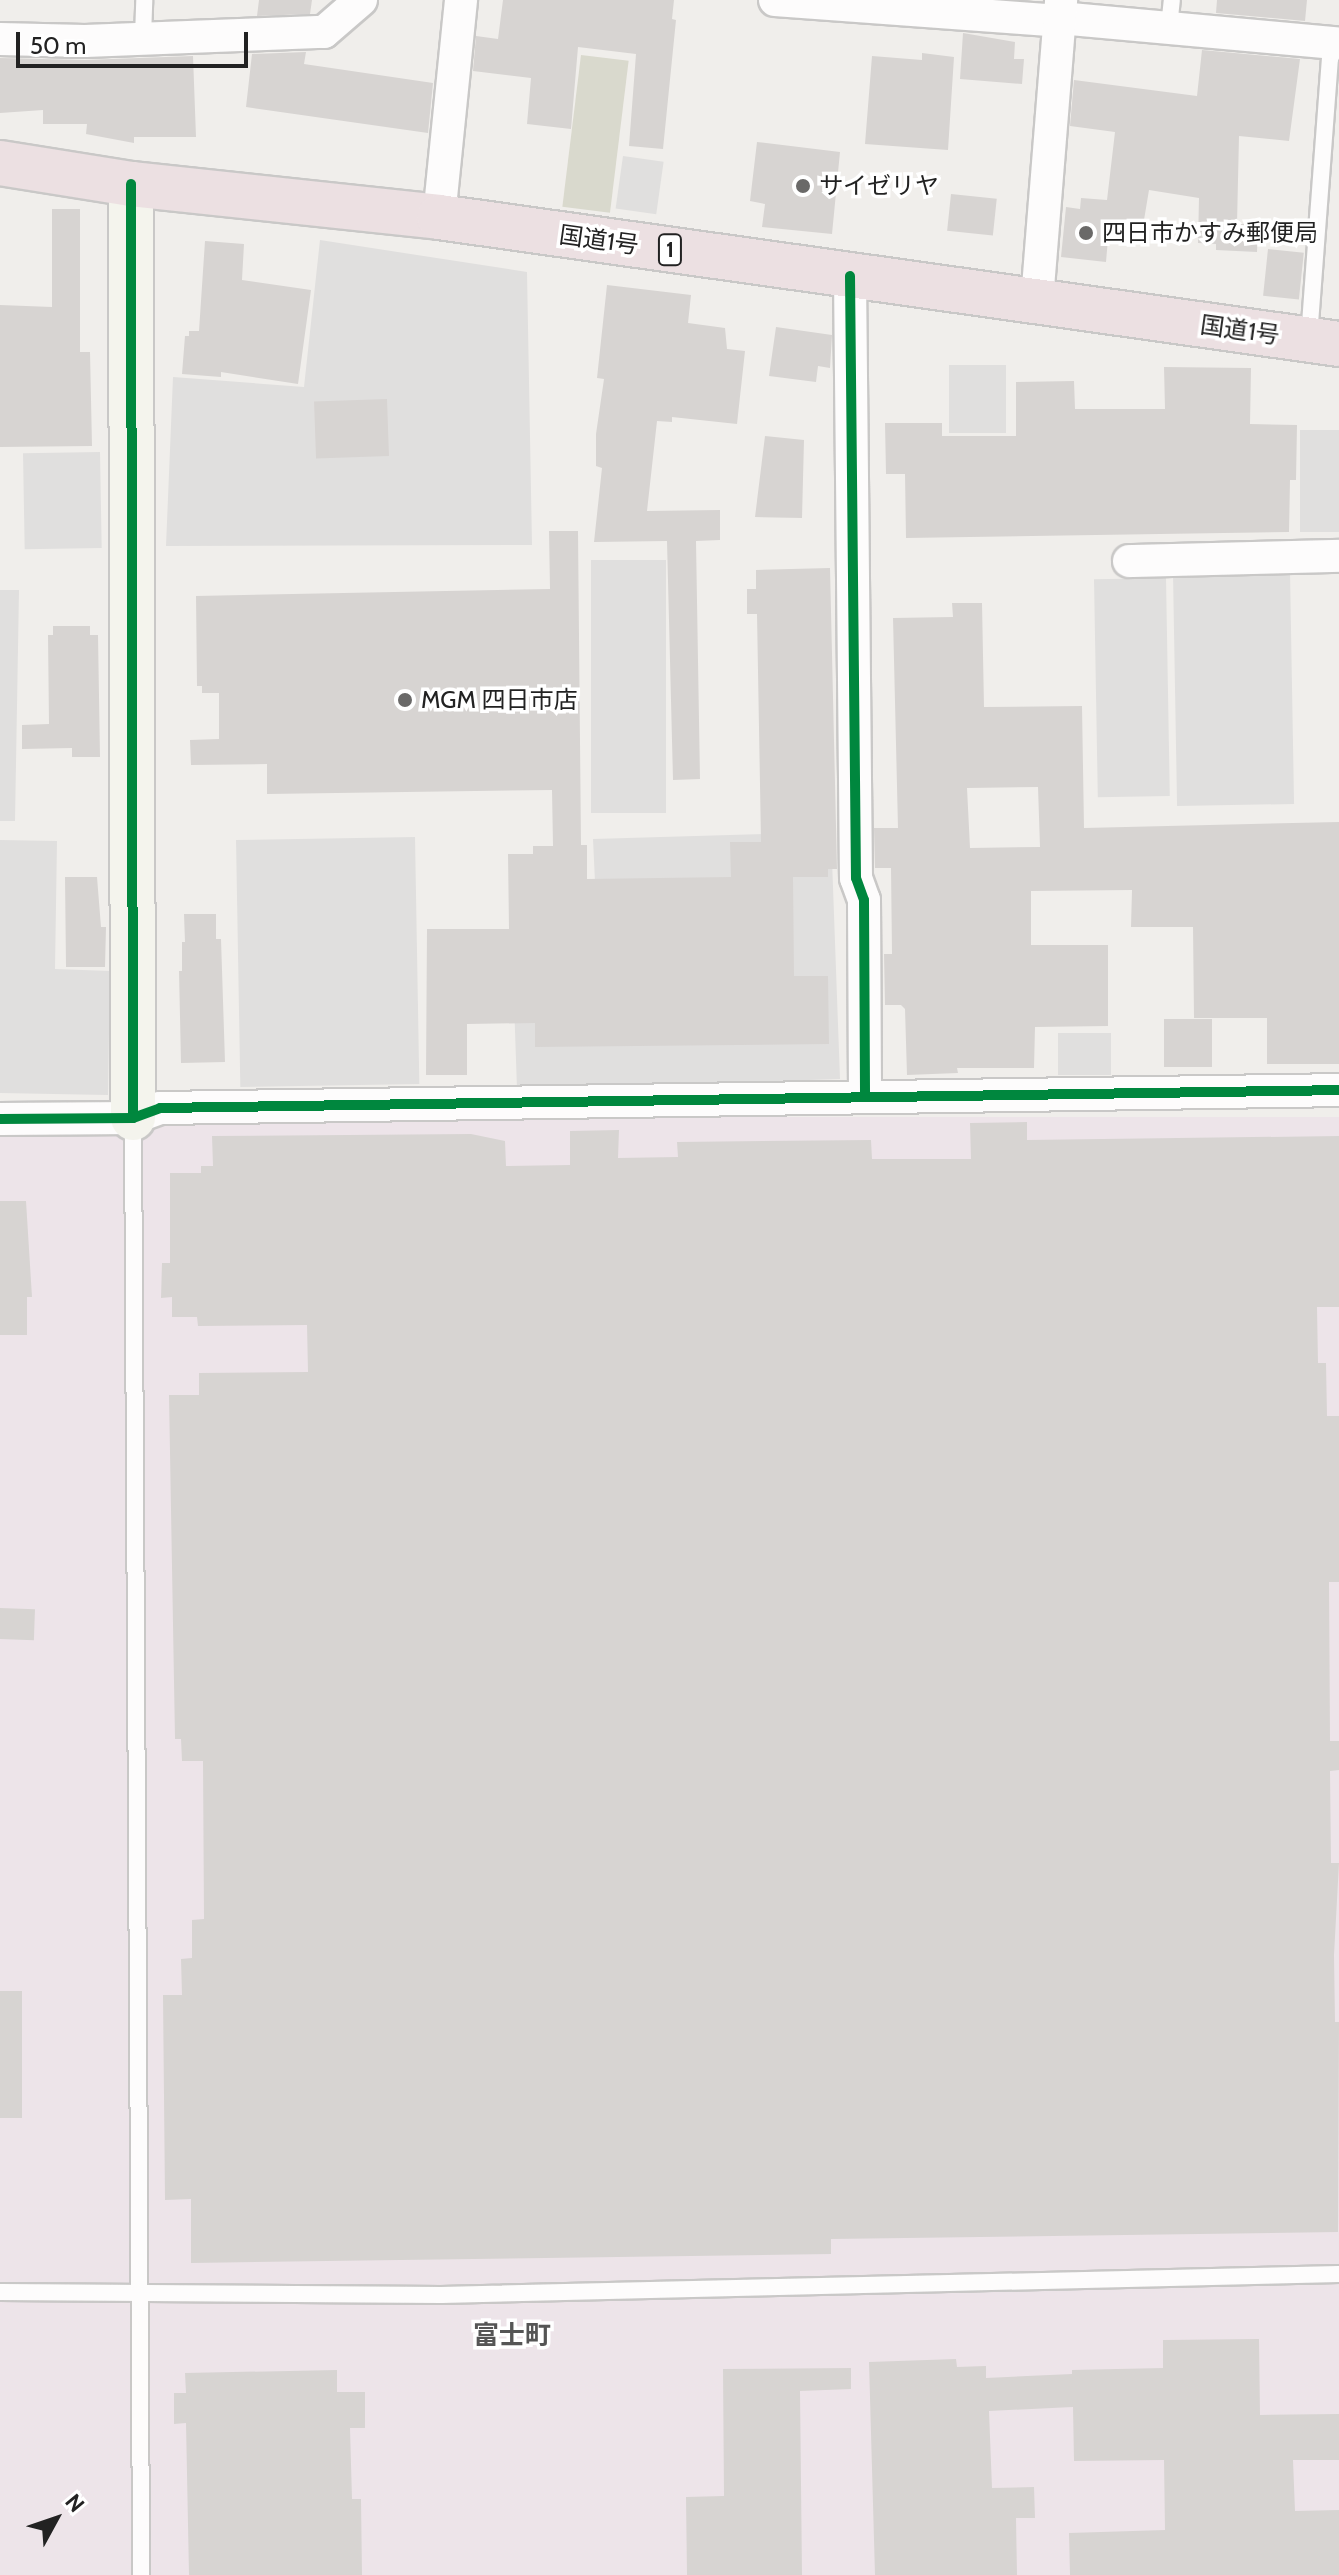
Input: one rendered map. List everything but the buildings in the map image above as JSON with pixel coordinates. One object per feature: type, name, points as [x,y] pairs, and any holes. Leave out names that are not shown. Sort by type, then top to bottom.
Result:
[{"type":"highway","name":"国道1号","points":[[0,163],[131,184],[439,217],[1324,342]]},
{"type":"street","points":[[0,39],[31,42],[324,32],[361,0]]},
{"type":"street","points":[[439,217],[461,0]]},
{"type":"street","points":[[775,0],[1060,13],[1170,13],[1338,42]]},
{"type":"street","points":[[1037,300],[1060,13]]},
{"type":"street","points":[[131,184],[133,1118]]},
{"type":"street","points":[[850,276],[855,862],[856,878],[864,900],[865,1095]]},
{"type":"street","points":[[1129,561],[1339,556]]},
{"type":"street","points":[[0,1119],[133,1118],[160,1108],[1339,1090]]},
{"type":"lane","points":[[143,37],[144,0]]},
{"type":"lane","points":[[1324,342],[1330,59],[1338,42]]},
{"type":"lane","points":[[133,1118],[137,2295],[141,2575]]},
{"type":"lane","points":[[0,2292],[441,2295],[1339,2274]]},
{"type":"shaded area","points":[[581,55],[629,61],[610,213],[562,207]]},
{"type":"shaded area","points":[[623,156],[664,162],[656,214],[616,208]]},
{"type":"shaded area","points":[[320,240],[527,272],[532,545],[166,546],[173,377],[304,387]]},
{"type":"shaded area","points":[[949,365],[1006,365],[1006,433],[949,433]]},
{"type":"shaded area","points":[[1300,430],[1339,430],[1339,532],[1300,532]]},
{"type":"shaded area","points":[[100,452],[102,548],[25,549],[23,453]]},
{"type":"shaded area","points":[[591,560],[666,560],[666,813],[591,813]]},
{"type":"shaded area","points":[[1290,572],[1294,804],[1177,806],[1173,574]]},
{"type":"shaded area","points":[[1166,578],[1170,796],[1098,797],[1094,579]]},
{"type":"shaded area","points":[[0,590],[19,590],[15,821],[0,821]]},
{"type":"shaded area","points":[[831,832],[840,1079],[517,1089],[510,885],[595,882],[593,839]]},
{"type":"shaded area","points":[[415,837],[419,1084],[240,1087],[236,840]]},
{"type":"shaded area","points":[[0,840],[57,841],[55,969],[110,971],[108,1095],[0,1093]]},
{"type":"shaded area","points":[[1058,1033],[1111,1033],[1111,1075],[1058,1075]]},
{"type":"shaded area","points":[[0,1117],[1339,1117],[1339,2575],[0,2575]]},
{"type":"cycle path","points":[[131,184],[133,1118]]},
{"type":"cycle path","points":[[850,276],[856,878],[864,900],[865,1095]]},
{"type":"cycle path","points":[[0,1119],[133,1118],[160,1108],[1339,1090]]},
{"type":"place","name":"サイゼリヤ","points":[[803,186]]},
{"type":"place","name":"四日市かすみ郵便局","points":[[1086,233]]},
{"type":"place","name":"MGM 四日市店","points":[[405,700]]},
{"type":"district","name":"富士町","points":[[512,2336]]}]
